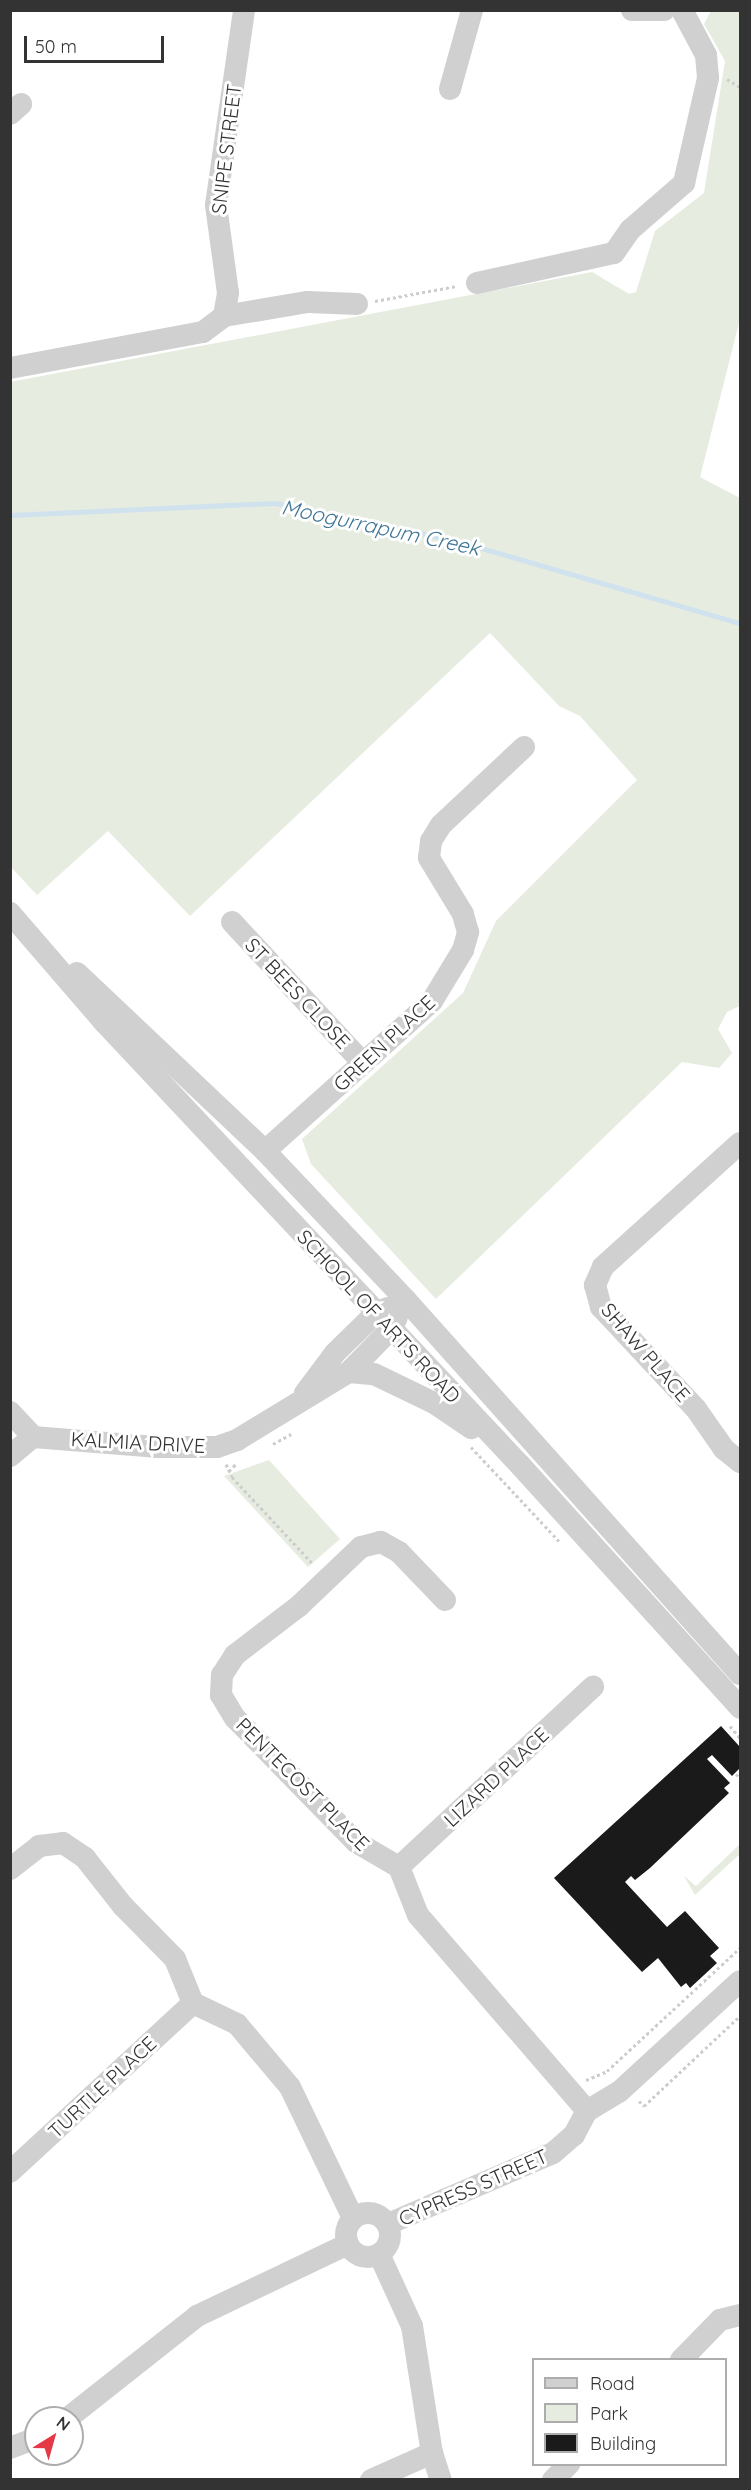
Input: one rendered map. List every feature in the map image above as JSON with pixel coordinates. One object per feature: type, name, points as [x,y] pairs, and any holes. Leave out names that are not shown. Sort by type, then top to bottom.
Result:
[{"type":"street","name":"SNIPE STREET","points":[[224,316],[228,293],[216,205],[244,10]]},
{"type":"street","points":[[450,89],[472,10]]},
{"type":"street","points":[[632,10],[664,10]]},
{"type":"street","points":[[477,283],[614,253],[630,230],[677,192],[691,167],[708,67],[706,55],[682,10]]},
{"type":"street","points":[[10,368],[203,332],[224,316],[308,302],[357,304]]},
{"type":"street","name":"GREEN PLACE","points":[[265,1151],[432,1001],[462,950],[468,932],[463,914],[429,858],[431,841],[441,825],[524,747]]},
{"type":"street","name":"SCHOOL OF ARTS ROAD","points":[[15,917],[117,1008],[265,1151],[405,1299],[741,1674]]},
{"type":"street","name":"SCHOOL OF ARTS ROAD","points":[[15,917],[104,1022],[520,1465],[732,1714]]},
{"type":"street","name":"ST BEES CLOSE","points":[[232,922],[363,1063]]},
{"type":"street","name":"SHAW PLACE","points":[[741,1143],[611,1260],[595,1286],[602,1307],[696,1409],[724,1449],[741,1462]]},
{"type":"street","name":"KALMIA DRIVE","points":[[33,1437],[156,1447],[217,1447],[268,1424],[297,1403],[349,1372],[383,1321],[405,1299]]},
{"type":"street","name":"KALMIA DRIVE","points":[[297,1403],[335,1353],[383,1321]]},
{"type":"street","points":[[349,1372],[374,1374],[434,1402],[520,1465]]},
{"type":"street","points":[[10,1412],[33,1437],[10,1456]]},
{"type":"street","name":"PENTECOST PLACE","points":[[399,1867],[356,1842],[235,1718],[221,1695],[222,1675],[236,1655],[327,1579],[361,1546],[381,1542],[399,1552],[445,1600]]},
{"type":"street","name":"LIZARD PLACE","points":[[399,1867],[593,1687]]},
{"type":"street","points":[[10,1869],[39,1846],[63,1843],[85,1858],[123,1906],[175,1959],[193,2003],[237,2024],[291,2087],[353,2218]]},
{"type":"street","points":[[399,1867],[418,1915],[587,2111]]},
{"type":"street","name":"CYPRESS STREET","points":[[388,2224],[553,2153],[574,2135],[587,2111],[626,2086],[741,1981]]},
{"type":"street","name":"TURTLE PLACE","points":[[10,2172],[193,2003]]},
{"type":"street","points":[[370,2212],[388,2224],[389,2244],[380,2254],[362,2256],[348,2244],[346,2232],[353,2218],[370,2212]]},
{"type":"street","points":[[83,2406],[196,2316],[348,2244]]},
{"type":"street","points":[[380,2254],[412,2326],[432,2453],[441,2480]]},
{"type":"street","points":[[683,2358],[720,2320],[741,2315]]},
{"type":"street","points":[[372,2480],[432,2453]]},
{"type":"street","points":[[553,2480],[567,2466]]},
{"type":"path","points":[[357,304],[477,283]]},
{"type":"path","points":[[269,1446],[294,1432]]},
{"type":"path","points":[[465,1442],[562,1545]]},
{"type":"path","points":[[217,1447],[229,1471],[327,1579]]},
{"type":"path","points":[[229,1471],[243,1457]]},
{"type":"path","points":[[732,1714],[741,1738]]},
{"type":"path","points":[[736,1776],[741,1772]]},
{"type":"path","points":[[573,2093],[587,2078],[607,2071],[741,1948]]},
{"type":"path","points":[[626,2086],[644,2106],[741,2016]]},
{"type":"green space","points":[[711,11],[740,11],[740,319],[700,477],[740,498],[740,1006],[727,1012],[718,1029],[732,1053],[719,1068],[682,1062],[436,1299],[311,1164],[302,1139],[463,993],[496,921],[637,780],[580,716],[559,706],[490,633],[190,916],[108,831],[37,895],[10,866],[10,382],[592,272],[629,294],[636,292],[655,231],[704,193],[725,61],[704,24]]},
{"type":"green space","points":[[269,1460],[340,1539],[308,1567],[224,1476]]},
{"type":"green space","points":[[740,1844],[740,1854],[695,1895],[684,1876],[696,1886]]},
{"type":"building","points":[[721,1726],[740,1747],[740,1768],[732,1776],[712,1755],[707,1759],[730,1783],[724,1788],[729,1793],[650,1868],[635,1880],[631,1876],[625,1882],[667,1927],[685,1911],[719,1948],[710,1956],[717,1963],[690,1988],[686,1983],[681,1987],[658,1958],[642,1972],[554,1878]]},
{"type":"waterway","name":"Moogurrapum Creek","points":[[10,515],[275,503],[457,541],[740,623]]}]
